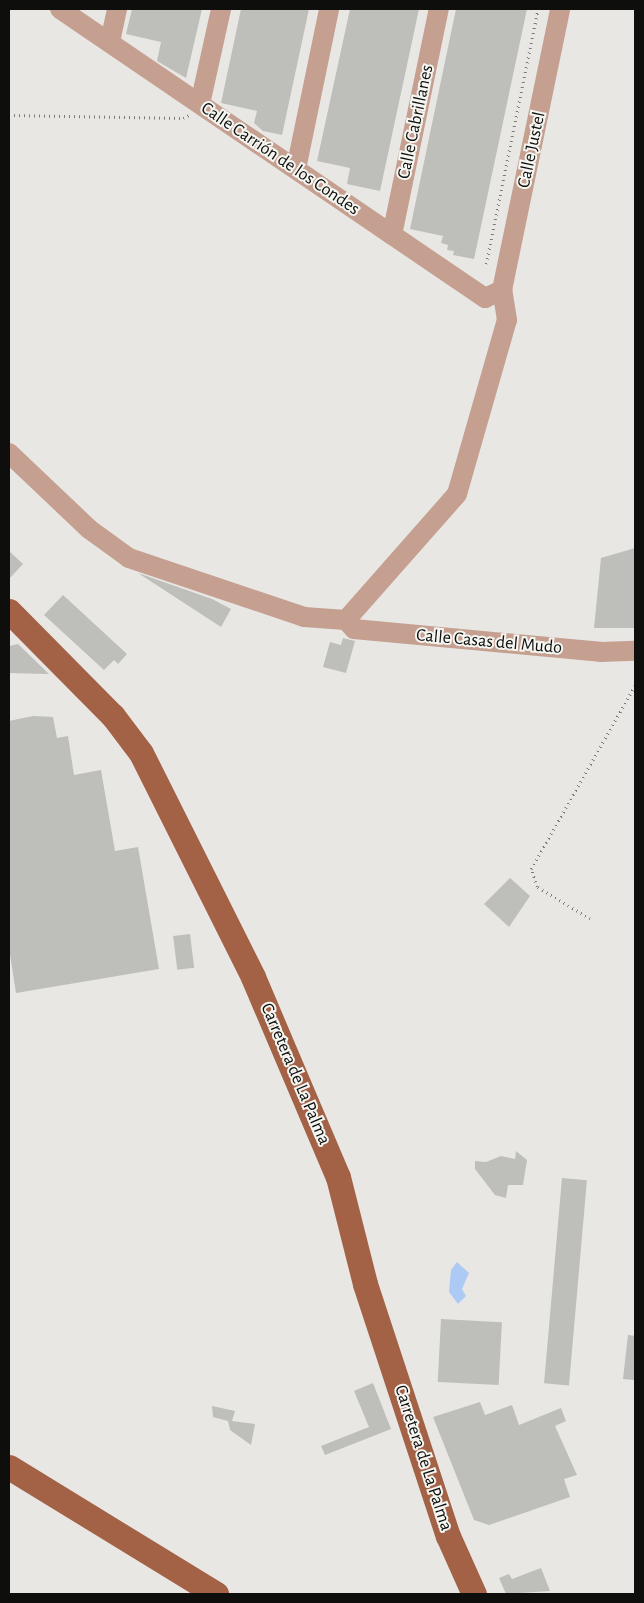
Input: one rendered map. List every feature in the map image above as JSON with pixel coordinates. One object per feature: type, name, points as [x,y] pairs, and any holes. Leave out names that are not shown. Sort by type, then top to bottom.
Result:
[{"type":"main road","name":"Carretera de La Palma","points":[[9,611],[113,716],[141,753],[253,977],[338,1177],[368,1293],[448,1536],[474,1594]]},
{"type":"main road","points":[[9,1467],[216,1594]]},
{"type":"street","name":"Calle Carrión de los Condes","points":[[60,9],[485,298],[502,290]]},
{"type":"street","points":[[110,42],[117,9]]},
{"type":"street","points":[[202,106],[221,9]]},
{"type":"street","points":[[296,169],[330,9]]},
{"type":"street","name":"Calle Cabrillanes","points":[[392,235],[439,9]]},
{"type":"street","name":"Calle Justel","points":[[502,290],[560,9]]},
{"type":"street","points":[[9,453],[89,529],[129,558],[304,617],[346,620],[457,494],[507,320],[502,290]]},
{"type":"street","name":"Calle Casas del Mudo","points":[[346,620],[354,629],[600,652],[635,652]]},
{"type":"path","points":[[486,264],[538,9]]},
{"type":"path","points":[[9,115],[183,118],[202,106]]},
{"type":"path","points":[[590,919],[537,888],[532,870],[635,685]]},
{"type":"water","points":[[457,1262],[469,1273],[462,1289],[466,1296],[458,1304],[449,1292],[451,1270]]},
{"type":"building","points":[[132,9],[202,9],[186,78],[157,61],[161,42],[126,34]]},
{"type":"building","points":[[241,9],[309,9],[282,135],[263,131],[254,123],[257,111],[221,103]]},
{"type":"building","points":[[350,9],[419,9],[380,191],[347,184],[350,168],[317,161]]},
{"type":"building","points":[[456,9],[527,9],[474,259],[453,255],[454,251],[447,250],[448,245],[441,243],[443,236],[410,229]]},
{"type":"building","points":[[635,548],[635,628],[594,628],[601,558]]},
{"type":"building","points":[[9,551],[23,564],[9,579]]},
{"type":"building","points":[[138,573],[212,599],[231,609],[221,627]]},
{"type":"building","points":[[63,595],[127,654],[118,664],[114,660],[104,670],[44,615]]},
{"type":"building","points":[[343,638],[355,641],[346,673],[323,667],[330,642],[341,645]]},
{"type":"building","points":[[18,644],[49,674],[9,673],[9,646]]},
{"type":"building","points":[[33,716],[53,717],[57,738],[68,736],[74,775],[101,770],[115,851],[138,847],[159,969],[16,993],[9,948],[9,721]]},
{"type":"building","points":[[510,878],[530,896],[509,927],[484,904]]},
{"type":"building","points":[[190,934],[194,968],[177,970],[173,936]]},
{"type":"building","points":[[516,1151],[527,1160],[523,1185],[508,1185],[506,1198],[495,1195],[475,1169],[475,1161],[486,1162],[501,1156],[515,1159]]},
{"type":"building","points":[[562,1178],[587,1180],[569,1385],[544,1383]]},
{"type":"building","points":[[441,1319],[502,1322],[499,1385],[438,1382]]},
{"type":"building","points":[[628,1335],[635,1336],[635,1380],[623,1379]]},
{"type":"building","points":[[373,1383],[391,1429],[325,1455],[321,1446],[369,1427],[354,1391]]},
{"type":"building","points":[[480,1402],[485,1415],[512,1405],[519,1425],[561,1408],[566,1421],[555,1426],[577,1475],[564,1479],[570,1497],[489,1525],[474,1520],[433,1417]]},
{"type":"building","points":[[212,1406],[235,1411],[232,1421],[255,1424],[251,1445],[230,1430],[228,1421],[213,1417]]},
{"type":"building","points":[[541,1568],[550,1591],[506,1594],[499,1578],[509,1574],[512,1579]]}]
